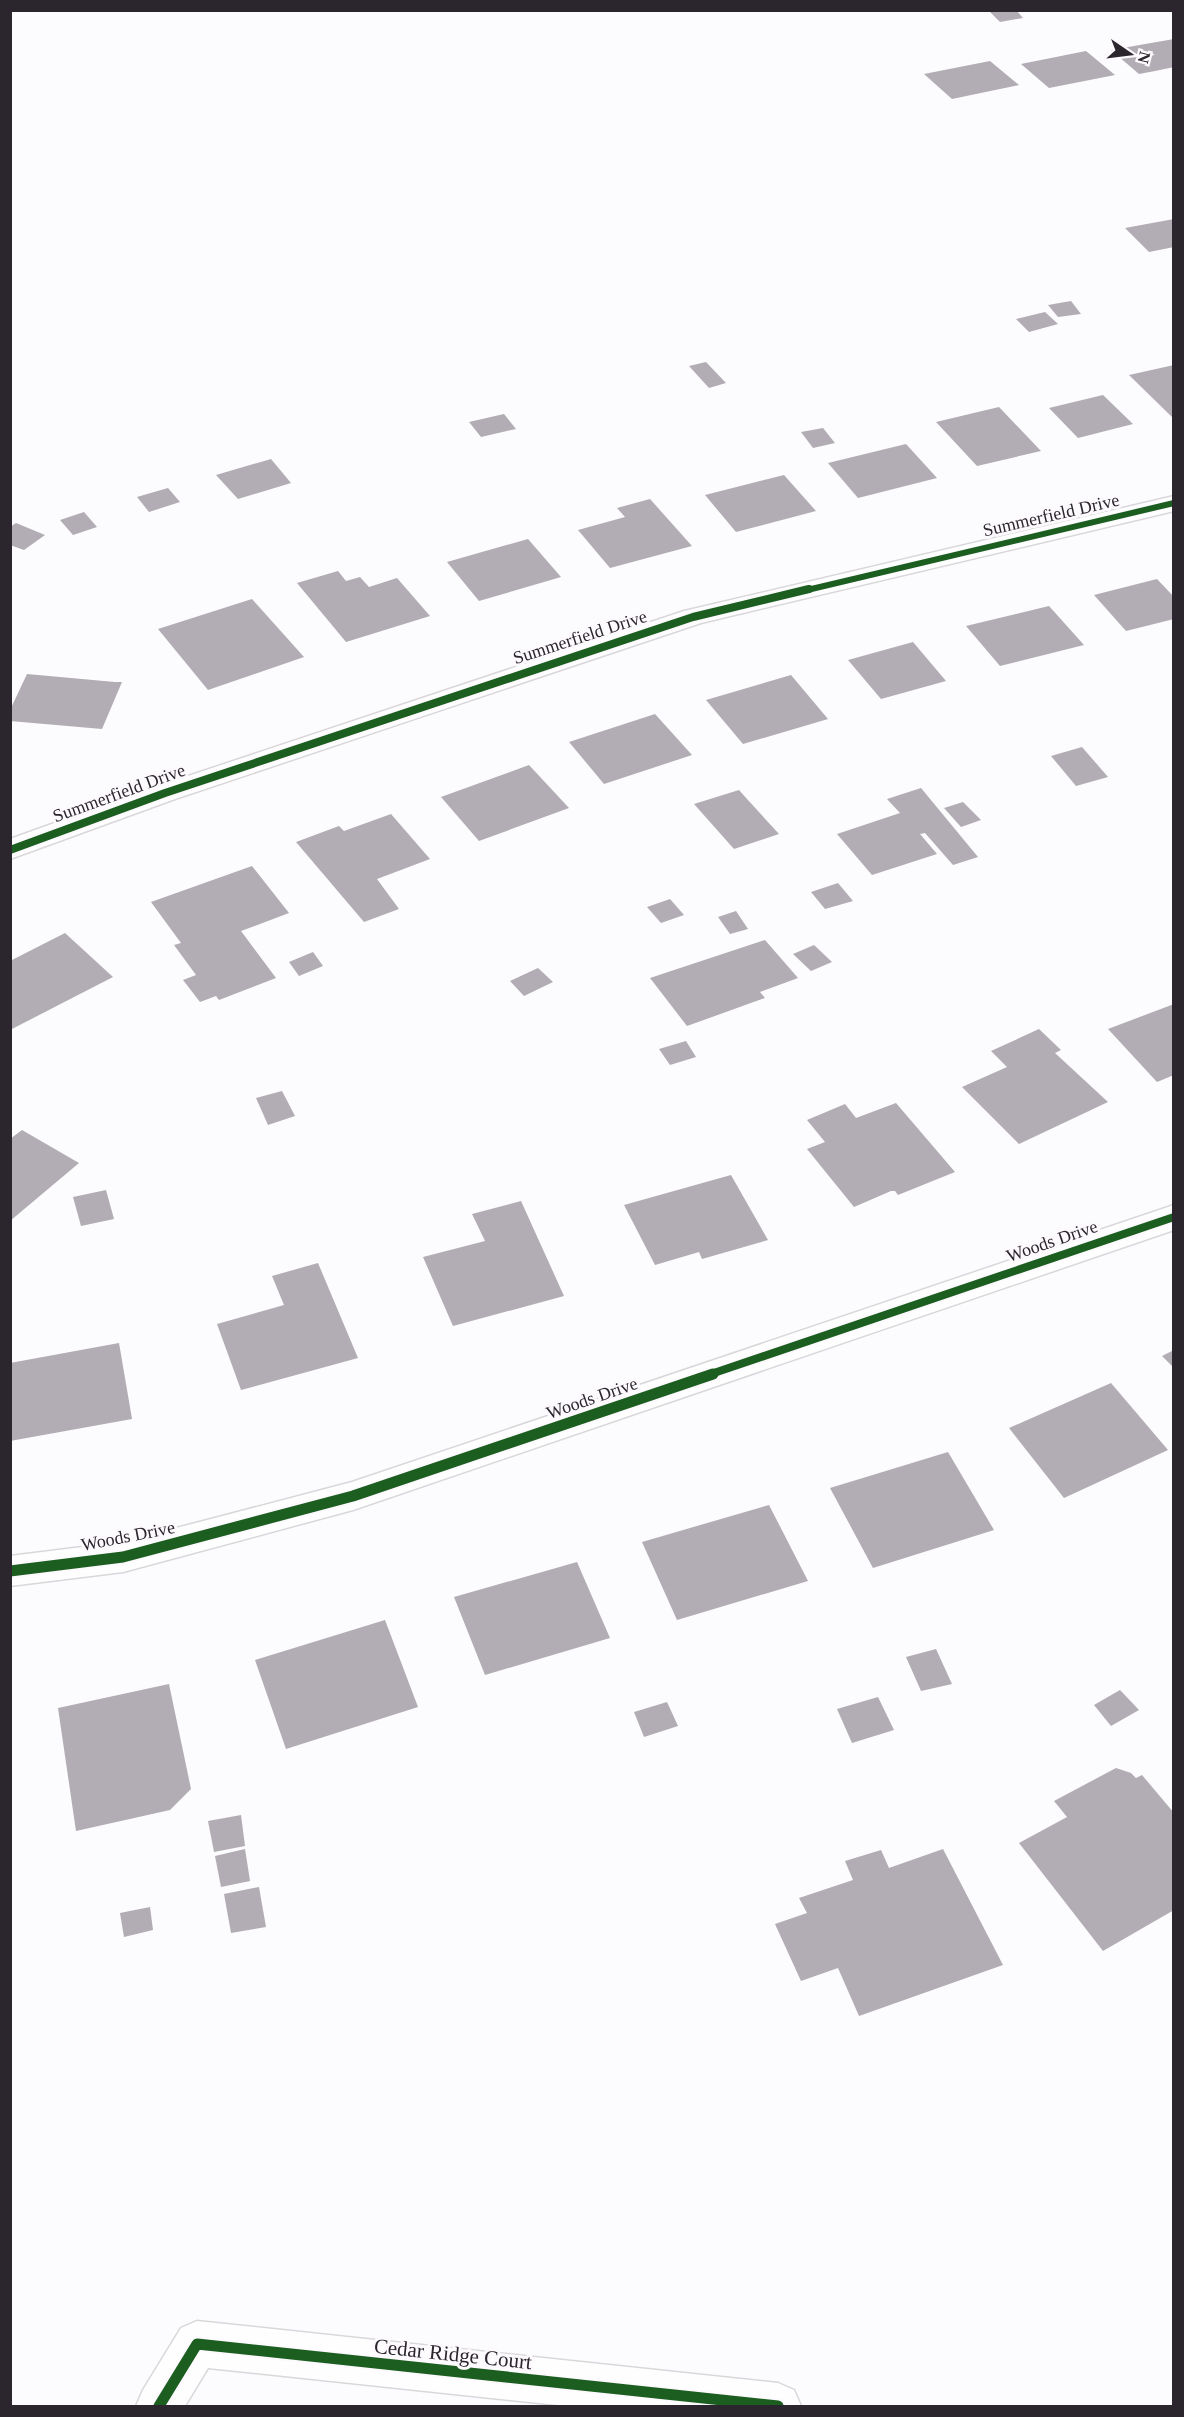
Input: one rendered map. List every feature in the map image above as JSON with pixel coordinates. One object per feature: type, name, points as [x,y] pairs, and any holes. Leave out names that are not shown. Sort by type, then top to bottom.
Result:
[{"type":"street","name":"Summerfield Drive","points":[[10,850],[165,793],[693,617],[1173,502]]},
{"type":"street","name":"Woods Drive","points":[[10,1571],[123,1557],[353,1496],[1173,1217]]},
{"type":"street","name":"Cedar Ridge Court","points":[[159,2406],[197,2344],[778,2406]]},
{"type":"building","points":[[1016,10],[1023,18],[1000,22],[990,12]]},
{"type":"building","points":[[1174,39],[1174,67],[1139,74],[1111,50]]},
{"type":"building","points":[[1086,51],[1115,75],[1049,88],[1021,64]]},
{"type":"building","points":[[990,61],[1019,85],[952,99],[924,74]]},
{"type":"building","points":[[1174,219],[1174,247],[1149,252],[1125,228]]},
{"type":"building","points":[[1071,301],[1081,314],[1058,317],[1048,305]]},
{"type":"building","points":[[1045,312],[1058,324],[1029,332],[1016,319]]},
{"type":"building","points":[[706,362],[726,383],[709,388],[689,366]]},
{"type":"building","points":[[1174,365],[1174,416],[1172,417],[1129,375]]},
{"type":"building","points":[[1103,395],[1133,424],[1078,438],[1049,408]]},
{"type":"building","points":[[999,407],[1041,451],[977,466],[936,422]]},
{"type":"building","points":[[504,414],[516,429],[481,437],[469,422]]},
{"type":"building","points":[[823,428],[835,443],[813,448],[801,432]]},
{"type":"building","points":[[906,444],[937,478],[858,498],[828,463]]},
{"type":"building","points":[[271,459],[291,483],[238,499],[216,475]]},
{"type":"building","points":[[784,475],[816,511],[736,532],[705,495]]},
{"type":"building","points":[[168,488],[180,502],[149,512],[137,497]]},
{"type":"building","points":[[650,499],[692,546],[610,568],[578,530],[625,517],[617,508]]},
{"type":"building","points":[[84,512],[97,527],[73,535],[60,520]]},
{"type":"building","points":[[16,523],[45,535],[24,550],[10,545],[10,527]]},
{"type":"building","points":[[528,539],[561,577],[479,601],[447,562]]},
{"type":"building","points":[[338,571],[346,581],[360,577],[369,587],[397,578],[430,616],[346,642],[297,583]]},
{"type":"building","points":[[1157,579],[1174,597],[1174,619],[1126,631],[1094,595]]},
{"type":"building","points":[[252,599],[304,657],[208,690],[158,629]]},
{"type":"building","points":[[1049,606],[1084,645],[1000,666],[966,626]]},
{"type":"building","points":[[913,642],[946,681],[881,699],[848,660]]},
{"type":"building","points":[[27,674],[122,682],[102,729],[10,721],[10,710]]},
{"type":"building","points":[[791,675],[828,719],[743,744],[706,700]]},
{"type":"building","points":[[655,714],[692,755],[604,784],[569,742]]},
{"type":"building","points":[[1082,747],[1108,777],[1076,786],[1051,756]]},
{"type":"building","points":[[529,765],[569,808],[479,841],[441,797]]},
{"type":"building","points":[[921,788],[978,857],[953,865],[925,833],[920,834],[937,854],[872,875],[837,834],[900,813],[887,799]]},
{"type":"building","points":[[739,790],[779,834],[734,849],[694,804]]},
{"type":"building","points":[[963,802],[981,820],[961,827],[944,808]]},
{"type":"building","points":[[391,814],[430,859],[377,879],[399,909],[364,922],[296,842],[339,826],[344,831]]},
{"type":"building","points":[[252,866],[289,913],[241,931],[276,978],[219,1000],[216,996],[200,1002],[183,980],[196,975],[174,945],[181,943],[151,902]]},
{"type":"building","points":[[838,883],[853,901],[825,909],[811,892]]},
{"type":"building","points":[[670,899],[684,915],[661,923],[647,907]]},
{"type":"building","points":[[736,911],[748,929],[730,934],[718,917]]},
{"type":"building","points":[[65,933],[113,977],[10,1030],[10,961]]},
{"type":"building","points":[[765,940],[798,978],[760,992],[765,998],[687,1026],[650,978]]},
{"type":"building","points":[[814,945],[832,962],[811,971],[793,954]]},
{"type":"building","points":[[313,952],[323,966],[299,976],[289,962]]},
{"type":"building","points":[[538,968],[553,982],[524,996],[510,981]]},
{"type":"building","points":[[1174,1004],[1174,1075],[1157,1082],[1108,1029]]},
{"type":"building","points":[[1039,1029],[1061,1050],[1055,1053],[1108,1102],[1019,1144],[962,1087],[1007,1067],[991,1051]]},
{"type":"building","points":[[686,1041],[696,1057],[670,1065],[659,1049]]},
{"type":"building","points":[[282,1091],[295,1116],[268,1125],[256,1098]]},
{"type":"building","points":[[896,1103],[955,1172],[898,1195],[895,1191],[891,1191],[854,1207],[807,1149],[825,1142],[807,1120],[845,1104],[856,1118]]},
{"type":"building","points":[[22,1130],[79,1163],[10,1221],[10,1139]]},
{"type":"building","points":[[731,1175],[768,1240],[702,1259],[699,1252],[655,1265],[624,1205]]},
{"type":"building","points":[[106,1190],[114,1219],[81,1226],[73,1197]]},
{"type":"building","points":[[521,1201],[564,1296],[453,1326],[423,1257],[485,1241],[472,1214]]},
{"type":"building","points":[[318,1263],[358,1358],[241,1390],[217,1324],[284,1305],[272,1276]]},
{"type":"building","points":[[119,1343],[132,1419],[10,1441],[10,1363]]},
{"type":"building","points":[[1174,1350],[1174,1368],[1162,1356]]},
{"type":"building","points":[[1111,1383],[1168,1450],[1064,1498],[1009,1428]]},
{"type":"building","points":[[948,1452],[994,1530],[873,1568],[830,1488]]},
{"type":"building","points":[[769,1505],[808,1581],[677,1620],[642,1542]]},
{"type":"building","points":[[577,1562],[610,1638],[485,1675],[454,1597]]},
{"type":"building","points":[[385,1620],[418,1707],[286,1749],[255,1660]]},
{"type":"building","points":[[936,1649],[952,1684],[921,1691],[906,1657]]},
{"type":"building","points":[[169,1684],[191,1789],[170,1810],[76,1831],[58,1708]]},
{"type":"building","points":[[1120,1690],[1139,1710],[1111,1726],[1094,1705]]},
{"type":"building","points":[[878,1697],[894,1730],[852,1743],[837,1709]]},
{"type":"building","points":[[667,1702],[678,1726],[644,1737],[634,1712]]},
{"type":"building","points":[[1116,1768],[1131,1773],[1136,1778],[1142,1775],[1174,1813],[1174,1910],[1103,1951],[1019,1843],[1067,1817],[1054,1801]]},
{"type":"building","points":[[241,1815],[245,1846],[214,1852],[208,1821]]},
{"type":"building","points":[[245,1849],[250,1881],[221,1887],[215,1856]]},
{"type":"building","points":[[943,1849],[1003,1965],[859,2016],[838,1968],[801,1981],[775,1924],[807,1913],[799,1898],[853,1880],[845,1861],[881,1850],[889,1868]]},
{"type":"building","points":[[259,1887],[266,1927],[231,1933],[224,1894]]},
{"type":"building","points":[[150,1907],[153,1930],[124,1937],[120,1913]]},
{"type":"cycle path","points":[[10,850],[165,793],[693,617],[1174,503]]},
{"type":"cycle path","points":[[10,1571],[123,1557],[353,1496],[1174,1217]]},
{"type":"cycle path","points":[[159,2406],[197,2344],[778,2406]]}]
